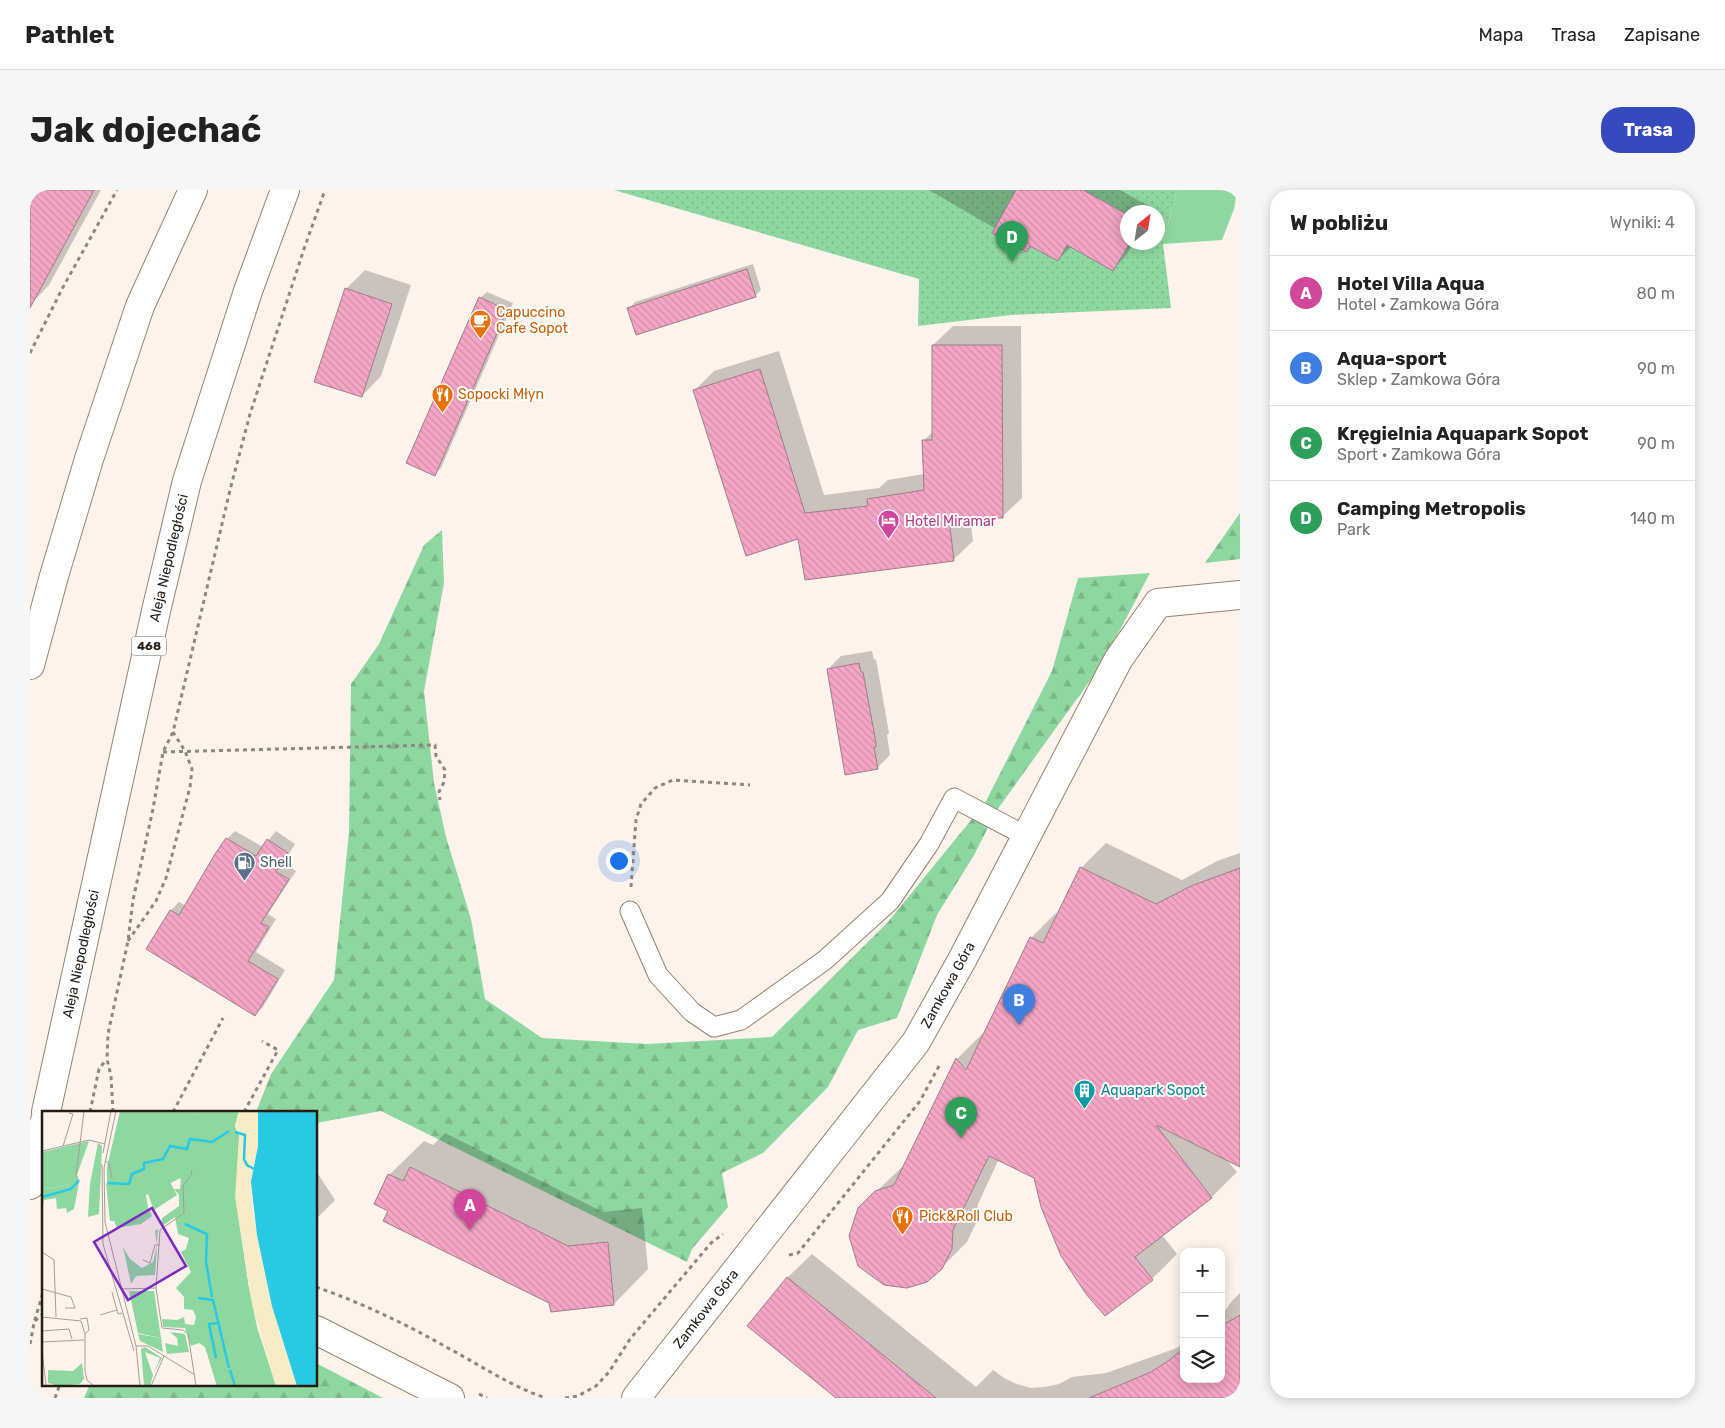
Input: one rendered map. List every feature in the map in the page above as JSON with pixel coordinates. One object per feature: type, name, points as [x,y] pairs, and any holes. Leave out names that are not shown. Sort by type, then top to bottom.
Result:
[{"type":"main road","points":[[30,665],[89,459],[140,306],[193,190]]},
{"type":"main road","name":"Aleja Niepodległości","points":[[46,1111],[187,481],[248,291],[285,190]]},
{"type":"main road","name":"Zamkowa Góra","points":[[636,1398],[916,1042],[962,960],[1118,660],[1158,603],[1240,595]]},
{"type":"main road","points":[[34,1172],[42,1133]]},
{"type":"main road","points":[[318,1331],[450,1398]]},
{"type":"lane","points":[[630,911],[658,975],[692,1012],[714,1028],[741,1020],[818,966],[890,900],[929,844],[954,798],[1026,836]]},
{"type":"path","points":[[30,353],[117,190]]},
{"type":"path","points":[[113,1111],[111,1076],[107,1059],[108,1034],[128,941],[133,900],[153,809],[163,752],[173,732],[230,490],[250,414],[325,190]]},
{"type":"path","points":[[128,941],[156,901],[166,878],[190,787],[192,769],[185,751],[173,732]]},
{"type":"path","points":[[163,752],[435,745],[436,756],[445,770],[444,782],[439,792],[440,800]]},
{"type":"path","points":[[630,911],[636,820],[641,804],[655,788],[673,780],[750,785]]},
{"type":"path","points":[[174,1111],[223,1018]]},
{"type":"path","points":[[245,1111],[278,1050],[262,1041]]},
{"type":"path","points":[[90,1111],[99,1069],[107,1059]]},
{"type":"path","points":[[565,1398],[578,1396],[596,1386],[609,1372],[630,1339],[711,1242],[723,1234],[766,1233]]},
{"type":"path","points":[[318,1288],[348,1298],[411,1327],[533,1394],[546,1398]]},
{"type":"path","points":[[30,1344],[42,1296]]},
{"type":"path","points":[[34,1322],[42,1315]]},
{"type":"path","points":[[55,1398],[59,1386]]},
{"type":"green space","points":[[614,190],[1177,190],[1165,236],[1165,205],[1120,205],[1120,250],[1164,250],[1171,308],[1011,315],[918,326],[919,279]]},
{"type":"green space","points":[[1177,190],[1237,190],[1234,209],[1222,240],[1165,244],[1165,236]]},
{"type":"green space","points":[[1240,513],[1240,559],[1205,563]]},
{"type":"green space","points":[[442,530],[444,583],[424,691],[434,783],[446,837],[471,919],[485,999],[542,1038],[647,1044],[772,1037],[887,923],[985,803],[1052,671],[1078,578],[1150,573],[1102,664],[997,810],[973,857],[937,915],[897,1018],[858,1030],[828,1087],[763,1153],[722,1173],[728,1207],[692,1249],[687,1262],[381,1111],[318,1123],[318,1111],[256,1111],[271,1074],[334,980],[349,832],[351,684],[379,644],[424,545]]},
{"type":"green space","points":[[318,1364],[383,1398],[84,1398],[89,1386],[318,1386]]},
{"type":"building","points":[[30,190],[94,190],[30,308]]},
{"type":"building","points":[[1016,190],[1083,190],[1120,211],[1120,250],[1126,250],[1113,271],[1067,245],[1058,261],[1030,246],[1027,252],[992,233]]},
{"type":"building","points":[[747,269],[756,297],[636,335],[627,308]]},
{"type":"building","points":[[345,288],[392,304],[362,397],[314,382]]},
{"type":"building","points":[[479,297],[507,310],[435,476],[406,463]]},
{"type":"building","points":[[932,345],[1002,345],[1003,518],[949,519],[954,561],[805,580],[798,539],[746,556],[693,390],[760,369],[805,513],[868,506],[867,499],[924,490],[922,440],[932,440]]},
{"type":"building","points":[[859,663],[861,672],[863,672],[876,743],[876,747],[874,747],[878,769],[845,775],[827,669]]},
{"type":"building","points":[[226,838],[256,856],[267,839],[288,853],[276,872],[289,879],[261,923],[269,927],[248,961],[278,979],[255,1016],[146,949],[170,910],[179,915]]},
{"type":"building","name":"Aquapark Sopot","points":[[1080,867],[1156,904],[1191,886],[1240,868],[1240,1167],[1156,1125],[1212,1198],[1135,1257],[1153,1280],[1105,1316],[1086,1294],[1061,1256],[1041,1207],[1034,1178],[989,1156],[953,1230],[952,1249],[942,1269],[927,1282],[907,1288],[884,1285],[858,1266],[849,1236],[858,1208],[875,1191],[894,1185],[956,1058],[966,1070],[1030,937],[1043,943]]},
{"type":"building","points":[[410,1167],[568,1246],[608,1242],[614,1305],[551,1312],[549,1303],[383,1221],[388,1211],[374,1204],[388,1174],[403,1181]]},
{"type":"building","points":[[787,1277],[936,1398],[836,1398],[747,1326]]},
{"type":"building","points":[[1240,1315],[1240,1398],[1089,1398],[1151,1372],[1180,1351],[1180,1383],[1225,1383],[1225,1324]]},
{"type":"place","name":"Camping Metropolis","points":[[1012,262]]},
{"type":"place","name":"Capuccino Cafe Sopot","points":[[480,339]]},
{"type":"place","name":"Sopocki Młyn","points":[[442,413]]},
{"type":"place","name":"Hotel Miramar","points":[[889,540]]},
{"type":"place","name":"Shell","points":[[244,881]]},
{"type":"place","name":"Aqua-sport","points":[[1019,1025]]},
{"type":"place","name":"Aquapark Sopot","points":[[1085,1109]]},
{"type":"place","name":"Kręgielnia Aquapark Sopot","points":[[961,1138]]},
{"type":"place","name":"Hotel Villa Aqua","points":[[470,1230]]},
{"type":"place","name":"Pick&Roll Club","points":[[903,1235]]}]
